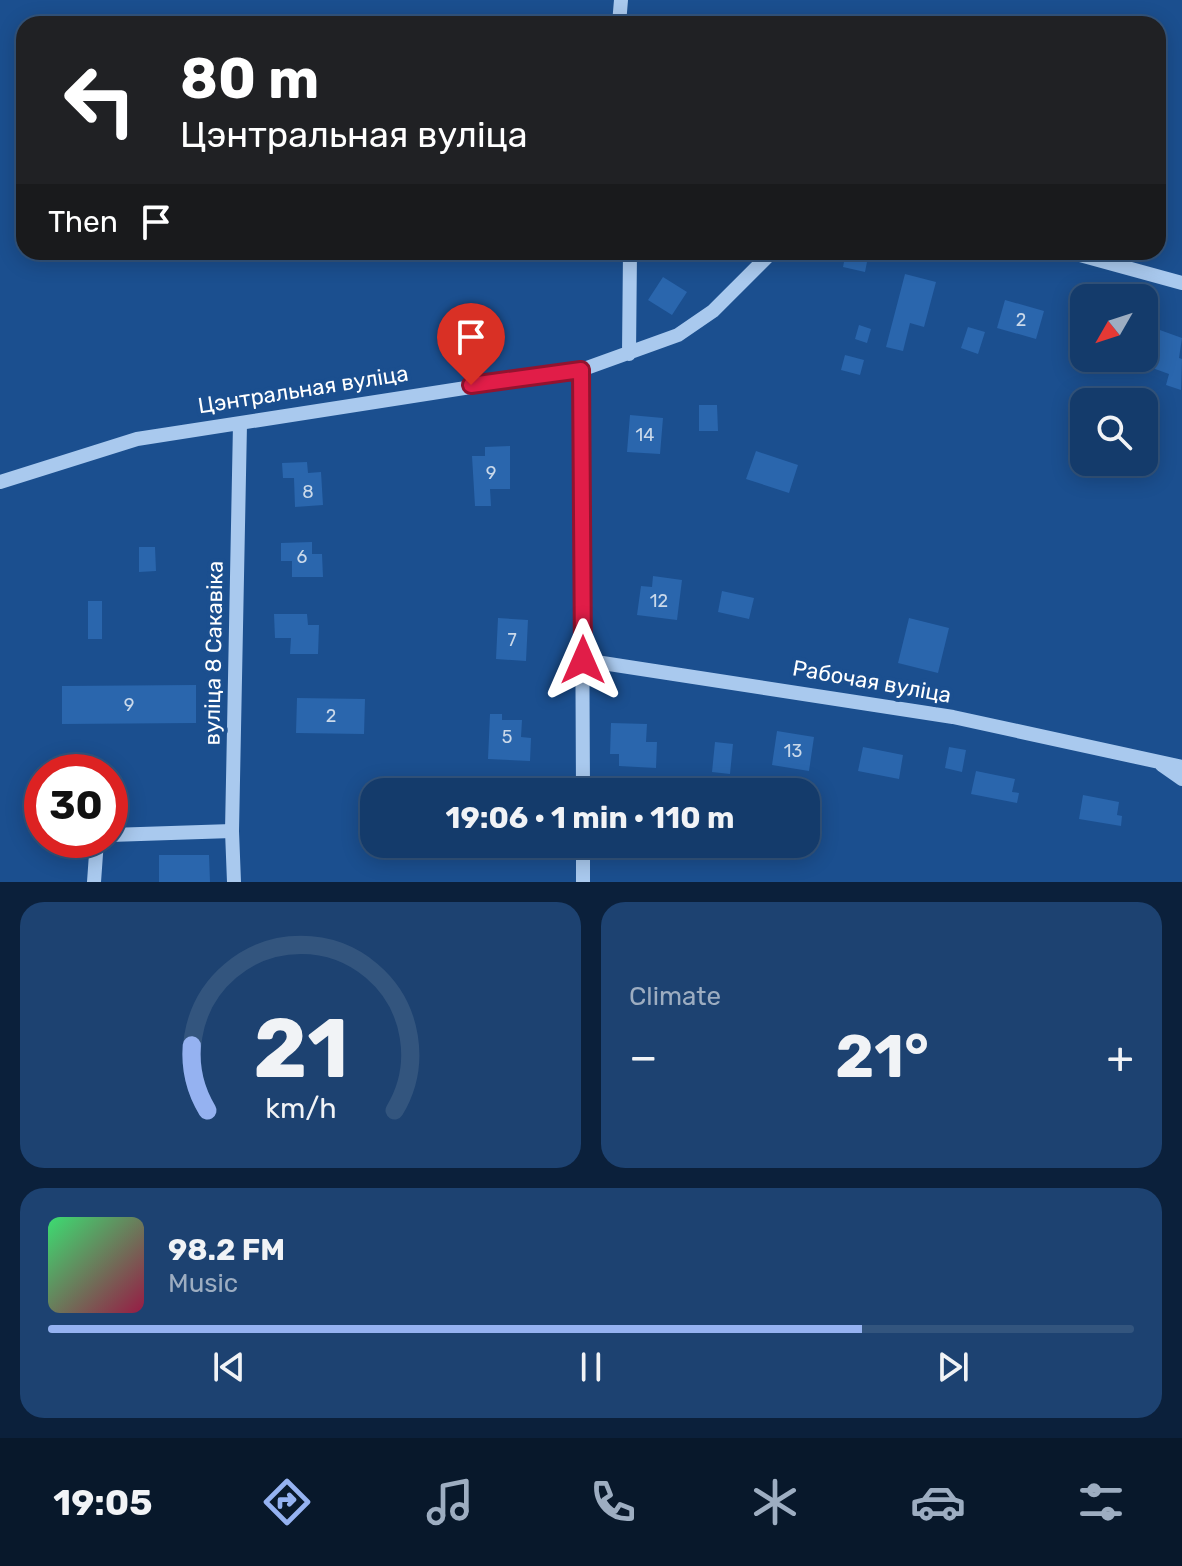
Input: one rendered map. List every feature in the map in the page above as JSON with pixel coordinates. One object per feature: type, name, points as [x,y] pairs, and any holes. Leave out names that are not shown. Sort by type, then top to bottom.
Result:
[{"type":"street","points":[[629,354],[630,260]]},
{"type":"street","name":"Цэнтральная вуліца","points":[[0,482],[137,439],[581,370],[678,335],[697,324],[730,296],[764,260]]},
{"type":"street","points":[[1098,260],[1182,283]]},
{"type":"street","points":[[581,370],[583,778]]},
{"type":"street","name":"вуліца 8 Сакавіка","points":[[234,882],[232,831],[240,424]]},
{"type":"street","name":"Рабочая вуліца","points":[[583,660],[953,717],[1182,767]]},
{"type":"street","points":[[1151,759],[1182,779]]},
{"type":"street","points":[[128,834],[232,831]]},
{"type":"street","points":[[94,882],[96,858]]},
{"type":"street","points":[[583,858],[583,882]]},
{"type":"building","points":[[844,260],[867,260],[865,272],[843,267]]},
{"type":"building","points":[[905,274],[936,282],[924,327],[910,323],[903,351],[886,347]]},
{"type":"building","points":[[663,277],[687,292],[672,315],[648,300]]},
{"type":"building","points":[[1005,300],[1044,311],[1036,339],[997,328]]},
{"type":"building","points":[[859,325],[871,329],[867,343],[855,339]]},
{"type":"building","points":[[968,327],[985,332],[978,354],[961,348]]},
{"type":"building","points":[[1158,329],[1182,338],[1179,358],[1182,359],[1181,390],[1166,385],[1169,374],[1158,370]]},
{"type":"building","points":[[845,355],[864,360],[860,375],[841,370]]},
{"type":"building","points":[[699,405],[717,405],[718,431],[699,431]]},
{"type":"building","points":[[630,415],[663,418],[660,454],[627,452]]},
{"type":"building","points":[[510,446],[510,489],[490,489],[491,506],[475,506],[472,456],[485,456],[485,447]]},
{"type":"building","points":[[756,451],[798,465],[789,493],[746,479]]},
{"type":"building","points":[[307,462],[308,473],[321,472],[323,505],[295,507],[294,478],[283,478],[282,463]]},
{"type":"building","points":[[312,542],[312,554],[322,554],[323,577],[292,577],[292,561],[281,561],[281,543]]},
{"type":"building","points":[[139,547],[155,547],[156,571],[139,572]]},
{"type":"building","points":[[653,576],[682,580],[677,620],[637,615],[641,586],[652,587]]},
{"type":"building","points":[[722,591],[754,598],[749,619],[718,612]]},
{"type":"building","points":[[88,601],[102,601],[102,639],[88,639]]},
{"type":"building","points":[[274,614],[307,614],[308,625],[319,625],[318,654],[290,654],[291,638],[275,638]]},
{"type":"building","points":[[498,618],[528,620],[526,661],[496,659]]},
{"type":"building","points":[[909,618],[949,628],[938,673],[898,663]]},
{"type":"building","points":[[196,685],[196,723],[62,724],[62,686]]},
{"type":"building","points":[[297,698],[365,699],[364,734],[296,733]]},
{"type":"building","points":[[490,714],[502,714],[502,720],[522,720],[521,737],[531,738],[530,761],[488,759]]},
{"type":"building","points":[[611,723],[647,724],[646,742],[657,742],[656,768],[619,766],[619,754],[610,754]]},
{"type":"building","points":[[777,731],[814,737],[809,771],[772,765]]},
{"type":"building","points":[[715,742],[733,744],[730,774],[712,772]]},
{"type":"building","points":[[863,747],[903,755],[899,779],[858,771]]},
{"type":"building","points":[[949,747],[966,750],[962,772],[945,768]]},
{"type":"building","points":[[976,771],[1015,779],[1012,792],[1019,793],[1017,803],[971,794]]},
{"type":"building","points":[[1083,795],[1119,802],[1117,815],[1122,816],[1121,826],[1079,819]]},
{"type":"building","points":[[159,855],[209,855],[210,882],[159,882]]},
{"type":"route","points":[[471,385],[581,370],[583,660]]}]
